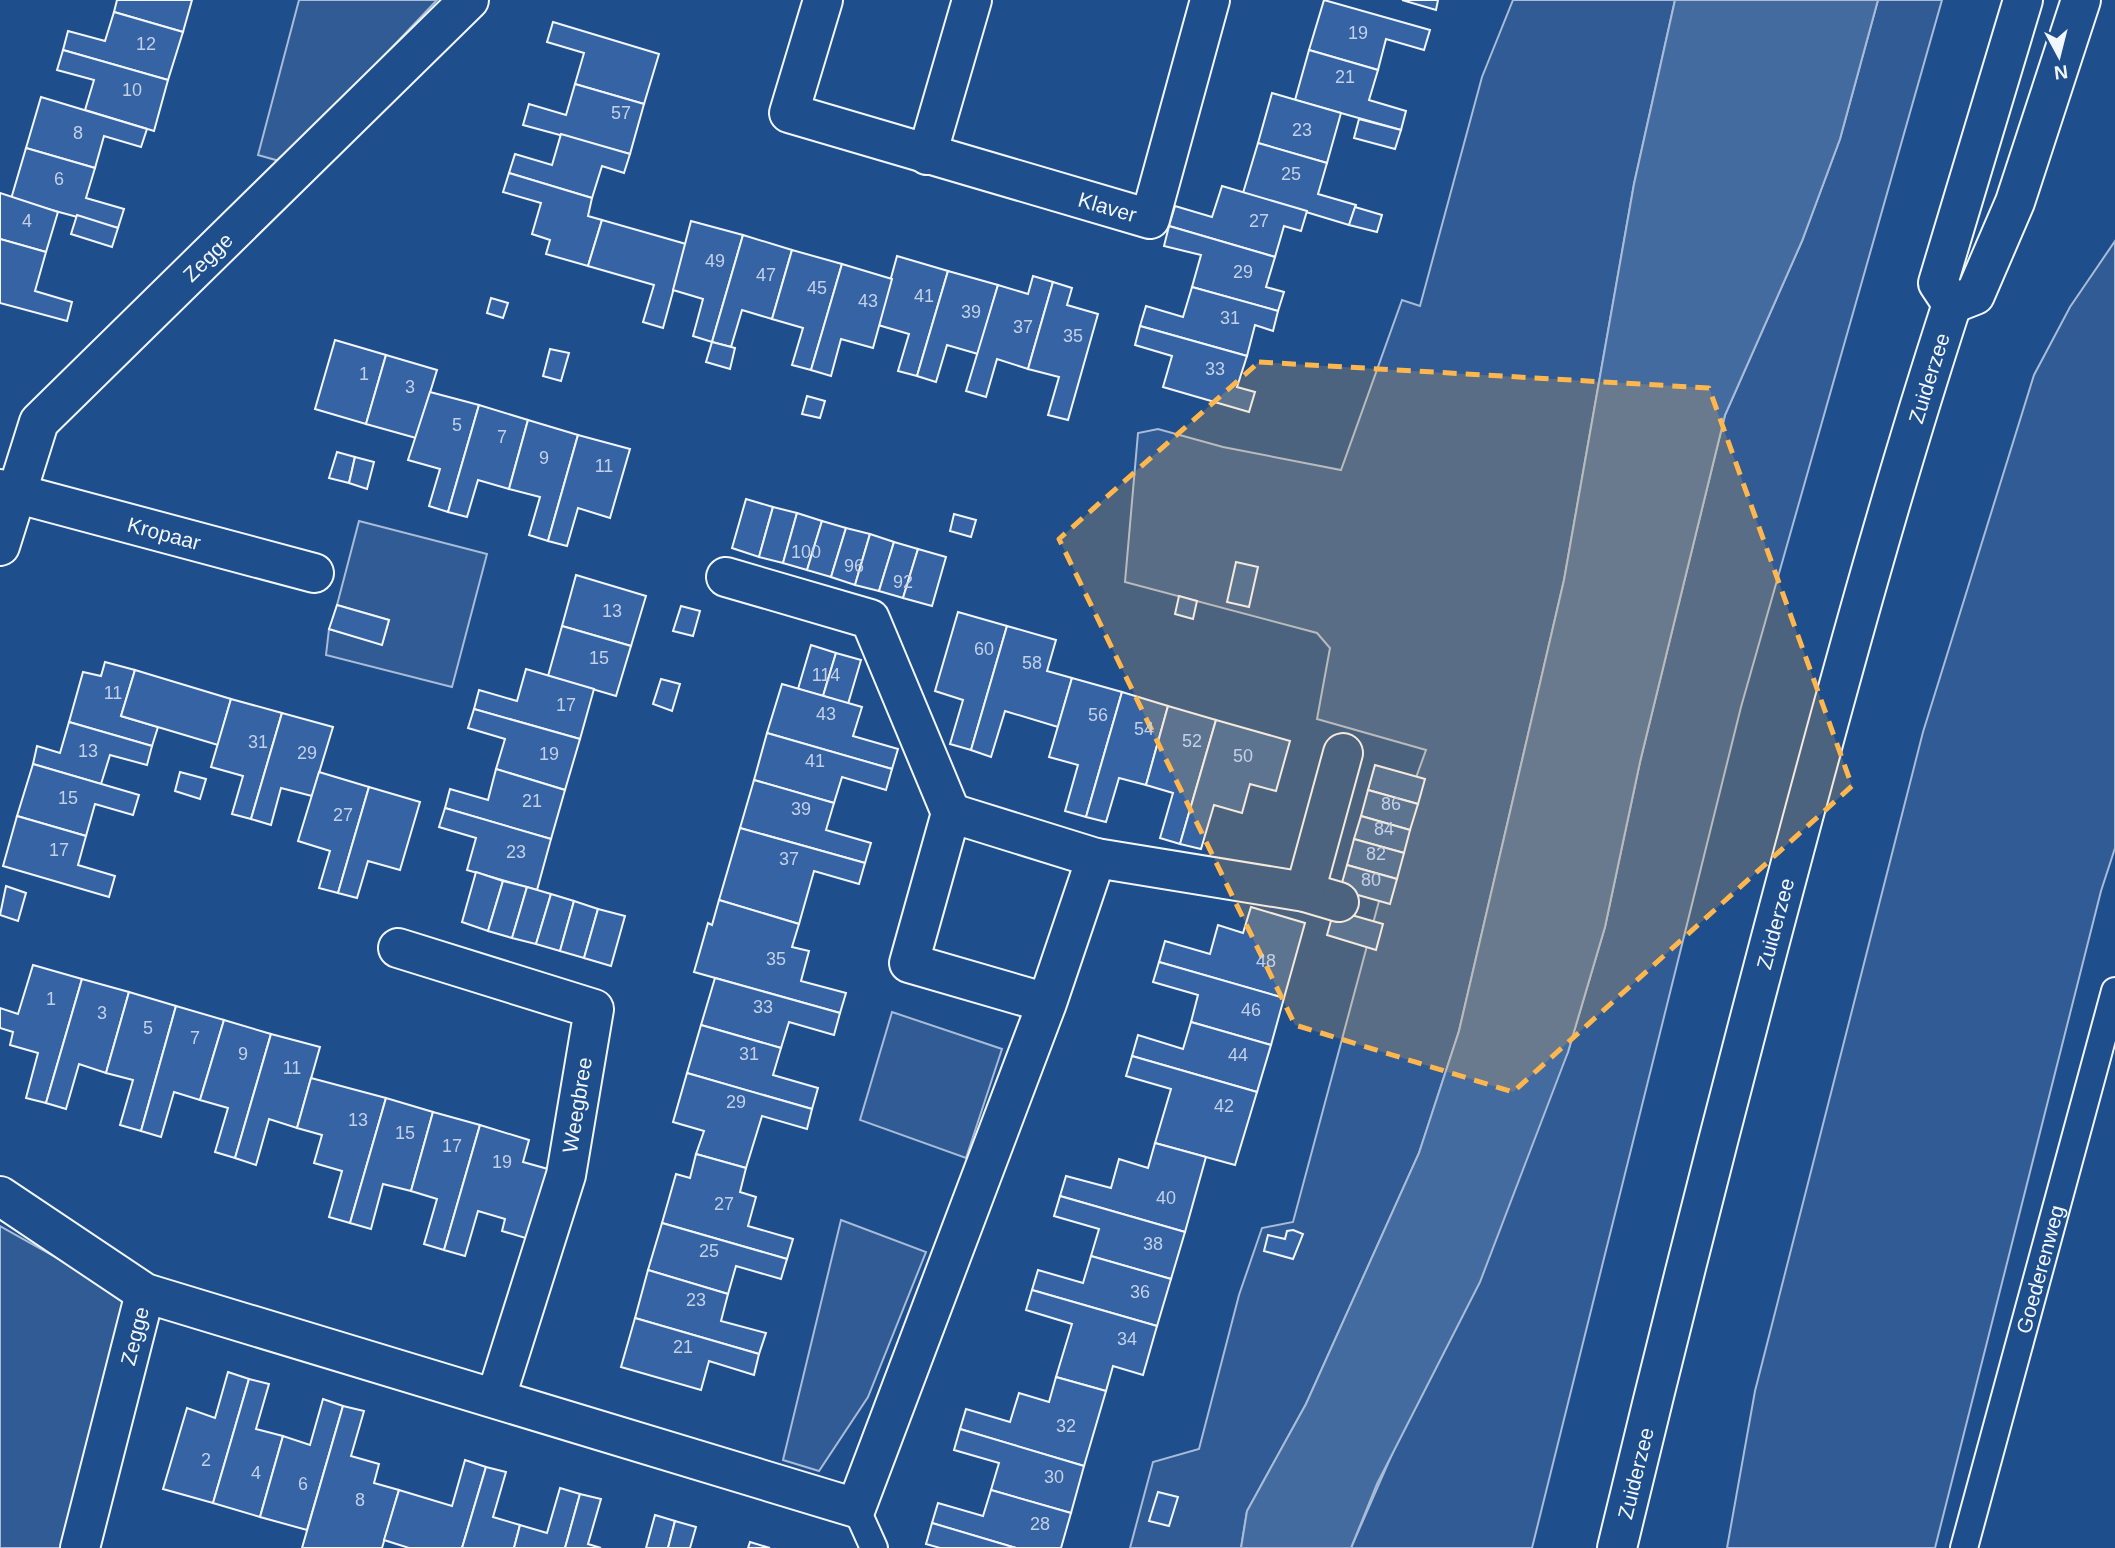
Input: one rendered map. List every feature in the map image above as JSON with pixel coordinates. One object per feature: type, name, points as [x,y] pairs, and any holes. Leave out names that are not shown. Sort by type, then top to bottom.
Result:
[{"type":"street","name":"Zegge","points":[[0,546],[8,491],[39,422],[469,0]]},
{"type":"street","name":"Klaver","points":[[823,0],[789,113],[1150,219],[1210,0]]},
{"type":"street","points":[[927,155],[972,0]]},
{"type":"street","name":"Zuiderzee","points":[[1952,304],[1938,283],[2023,0]]},
{"type":"street","name":"Zuiderzee","points":[[1952,304],[1975,295],[2005,225],[2059,75],[2081,0]]},
{"type":"street","name":"Zuiderzee","points":[[1617,1548],[1724,1113],[1848,649],[1908,439],[1952,304]]},
{"type":"street","name":"Kropaar","points":[[8,491],[314,573]]},
{"type":"street","points":[[726,577],[870,619],[951,813],[909,963],[1048,1003]]},
{"type":"street","points":[[951,813],[1096,858],[1322,897],[1343,753]]},
{"type":"street","points":[[145,1293],[856,1508],[1048,1003],[1096,858]]},
{"type":"street","name":"Weegbree","points":[[398,948],[594,1009],[566,1175],[496,1397]]},
{"type":"street","name":"Zegge","points":[[0,1196],[145,1293],[80,1548]]},
{"type":"lane","name":"Goederenweg","points":[[1964,1548],[2115,991]]},
{"type":"lane","points":[[856,1508],[874,1548]]},
{"type":"highlighted area","points":[[1259,362],[1709,388],[1852,786],[1513,1092],[1295,1025],[1059,539]]},
{"type":"shaded area","points":[[299,0],[437,0],[283,162],[258,155]]},
{"type":"shaded area","points":[[1513,0],[1675,0],[1634,184],[1564,580],[1459,1031],[1419,1153],[1306,1404],[1247,1511],[1241,1548],[1130,1548],[1153,1462],[1199,1449],[1239,1295],[1262,1228],[1293,1222],[1401,819],[1426,750],[1317,719],[1330,648],[1317,633],[1125,582],[1138,433],[1158,429],[1223,447],[1341,470],[1402,300],[1420,306],[1482,77]]},
{"type":"shaded area","points":[[1675,0],[1878,0],[1840,139],[1802,241],[1725,415],[1640,762],[1605,927],[1568,1052],[1480,1282],[1377,1484],[1351,1548],[1241,1548],[1247,1511],[1306,1404],[1419,1153],[1459,1031],[1564,580],[1634,184]]},
{"type":"shaded area","points":[[1878,0],[1942,0],[1741,707],[1532,1548],[1351,1548],[1568,1052],[1605,927],[1640,762],[1725,415],[1802,241],[1840,139]]},
{"type":"shaded area","points":[[2115,241],[2115,848],[2101,891],[1935,1548],[1727,1548],[1755,1391],[1923,732],[2034,375],[2070,307]]},
{"type":"shaded area","points":[[359,521],[487,554],[452,687],[326,655],[329,629],[382,644],[389,620],[337,605]]},
{"type":"shaded area","points":[[892,1012],[1002,1049],[966,1158],[860,1120]]},
{"type":"shaded area","points":[[841,1220],[926,1252],[868,1397],[819,1471],[783,1460]]},
{"type":"shaded area","points":[[0,1226],[141,1305],[66,1548],[0,1548]]},
{"type":"building","points":[[117,0],[192,0],[183,32],[114,12]]},
{"type":"building","points":[[1324,0],[1430,30],[1424,50],[1386,39],[1378,70],[1309,50]]},
{"type":"building","points":[[1402,0],[1438,0],[1436,10]]},
{"type":"building","points":[[114,12],[183,32],[168,80],[63,50],[68,31],[105,41]]},
{"type":"building","points":[[553,22],[659,54],[644,104],[575,84],[584,53],[547,42]]},
{"type":"building","points":[[63,50],[168,80],[154,131],[85,110],[94,80],[57,70]]},
{"type":"building","points":[[1309,50],[1378,70],[1369,100],[1406,111],[1401,130],[1295,100]]},
{"type":"building","points":[[575,84],[644,104],[630,154],[523,125],[529,104],[566,115]]},
{"type":"building","points":[[1272,93],[1341,113],[1327,163],[1258,143]]},
{"type":"building","points":[[41,97],[147,129],[141,147],[104,136],[95,168],[26,148]]},
{"type":"building","points":[[1359,119],[1401,130],[1395,149],[1354,138]]},
{"type":"building","points":[[561,134],[630,154],[624,173],[602,166],[592,198],[509,173],[515,154],[552,165]]},
{"type":"building","points":[[1258,143],[1327,163],[1318,194],[1356,205],[1349,225],[1243,193]]},
{"type":"building","points":[[26,148],[95,168],[86,198],[124,209],[118,228],[11,199]]},
{"type":"building","points":[[509,173],[592,198],[588,216],[602,220],[588,266],[546,254],[550,240],[532,234],[541,203],[503,192]]},
{"type":"building","points":[[1222,186],[1307,211],[1301,231],[1284,226],[1275,257],[1169,226],[1175,206],[1212,217]]},
{"type":"building","points":[[0,193],[58,212],[46,252],[0,239]]},
{"type":"building","points":[[1355,207],[1382,215],[1377,232],[1349,225]]},
{"type":"building","points":[[77,215],[118,228],[112,247],[71,234]]},
{"type":"building","points":[[602,220],[686,244],[663,328],[643,322],[654,285],[588,266]]},
{"type":"building","points":[[691,221],[743,235],[712,342],[693,336],[703,299],[673,290]]},
{"type":"building","points":[[1169,226],[1275,257],[1266,287],[1284,292],[1278,311],[1192,287],[1201,255],[1164,246]]},
{"type":"building","points":[[743,235],[792,250],[772,319],[742,310],[731,347],[712,342]]},
{"type":"building","points":[[0,239],[46,252],[35,291],[72,302],[67,321],[0,303]]},
{"type":"building","points":[[792,250],[842,264],[811,370],[792,365],[803,328],[772,319]]},
{"type":"building","points":[[897,256],[948,271],[917,376],[898,371],[909,334],[878,325]]},
{"type":"building","points":[[842,264],[892,279],[873,348],[841,339],[831,376],[811,370]]},
{"type":"building","points":[[948,271],[998,285],[978,354],[947,345],[936,382],[917,376]]},
{"type":"building","points":[[1033,276],[1053,282],[1028,369],[997,359],[986,397],[966,391],[998,285],[1028,294]]},
{"type":"building","points":[[1053,282],[1072,288],[1067,305],[1098,314],[1068,420],[1048,415],[1059,377],[1028,369]]},
{"type":"building","points":[[1192,287],[1278,311],[1273,331],[1255,325],[1247,356],[1140,326],[1146,306],[1183,317]]},
{"type":"building","points":[[491,298],[508,303],[503,318],[487,313]]},
{"type":"building","points":[[1140,326],[1247,356],[1237,387],[1255,392],[1249,412],[1163,387],[1172,356],[1135,345]]},
{"type":"building","points":[[335,340],[386,355],[366,424],[315,409]]},
{"type":"building","points":[[712,342],[735,348],[730,369],[706,362]]},
{"type":"building","points":[[550,349],[569,353],[561,381],[543,376]]},
{"type":"building","points":[[386,355],[437,370],[416,438],[366,424]]},
{"type":"building","points":[[430,392],[479,405],[448,512],[429,506],[440,469],[408,460]]},
{"type":"building","points":[[807,396],[825,401],[820,418],[802,414]]},
{"type":"building","points":[[479,405],[528,420],[509,489],[478,480],[467,517],[448,512]]},
{"type":"building","points":[[528,420],[578,435],[548,541],[529,535],[540,497],[509,489]]},
{"type":"building","points":[[578,435],[630,449],[610,518],[578,508],[567,546],[548,541]]},
{"type":"building","points":[[337,452],[355,457],[349,483],[329,478]]},
{"type":"building","points":[[355,457],[374,462],[367,489],[349,483]]},
{"type":"building","points":[[746,499],[773,507],[759,557],[732,548]]},
{"type":"building","points":[[773,507],[797,513],[783,563],[759,557]]},
{"type":"building","points":[[797,513],[822,521],[807,570],[783,563]]},
{"type":"building","points":[[954,514],[976,520],[971,537],[950,531]]},
{"type":"building","points":[[822,521],[846,528],[831,577],[807,570]]},
{"type":"building","points":[[846,528],[870,534],[855,585],[831,577]]},
{"type":"building","points":[[870,534],[894,542],[879,591],[855,585]]},
{"type":"building","points":[[894,542],[918,549],[903,598],[879,591]]},
{"type":"building","points":[[918,549],[946,557],[932,606],[903,598]]},
{"type":"building","points":[[1236,562],[1258,567],[1249,607],[1227,602]]},
{"type":"building","points":[[576,575],[646,596],[631,646],[562,626]]},
{"type":"building","points":[[1179,596],[1197,601],[1193,619],[1175,614]]},
{"type":"building","points":[[337,605],[389,620],[382,645],[329,629]]},
{"type":"building","points":[[681,606],[700,611],[693,636],[673,631]]},
{"type":"building","points":[[958,612],[1007,626],[971,750],[950,744],[963,700],[935,691]]},
{"type":"building","points":[[562,626],[631,646],[616,696],[548,676]]},
{"type":"building","points":[[1007,626],[1056,640],[1047,671],[1072,678],[1058,727],[1005,711],[991,757],[971,750]]},
{"type":"building","points":[[811,645],[836,653],[823,696],[798,689]]},
{"type":"building","points":[[836,653],[861,660],[848,704],[823,696]]},
{"type":"building","points":[[105,662],[135,670],[121,716],[158,727],[152,746],[69,722],[83,672],[101,676]]},
{"type":"building","points":[[526,669],[594,689],[580,739],[474,709],[479,690],[517,701]]},
{"type":"building","points":[[135,670],[231,699],[218,745],[121,716]]},
{"type":"building","points":[[1072,678],[1122,692],[1086,817],[1065,811],[1078,765],[1049,757]]},
{"type":"building","points":[[661,679],[680,684],[672,711],[653,704]]},
{"type":"building","points":[[782,684],[862,707],[853,736],[898,749],[892,769],[767,733]]},
{"type":"building","points":[[1122,692],[1168,706],[1146,785],[1119,778],[1106,822],[1086,817]]},
{"type":"building","points":[[231,699],[282,713],[251,819],[232,814],[243,776],[211,767]]},
{"type":"building","points":[[1168,706],[1216,720],[1180,844],[1160,838],[1173,793],[1146,785]]},
{"type":"building","points":[[474,709],[580,739],[565,790],[496,769],[505,739],[468,728]]},
{"type":"building","points":[[282,713],[333,727],[312,796],[281,788],[271,825],[251,819]]},
{"type":"building","points":[[1216,720],[1290,741],[1276,791],[1250,784],[1242,813],[1214,805],[1201,849],[1180,844]]},
{"type":"building","points":[[69,722],[152,746],[147,765],[110,755],[101,784],[33,764],[37,746],[60,753]]},
{"type":"building","points":[[767,733],[892,769],[886,790],[842,777],[834,803],[754,780]]},
{"type":"building","points":[[33,764],[139,795],[133,815],[95,804],[86,836],[17,816]]},
{"type":"building","points":[[1375,765],[1425,779],[1418,804],[1368,790]]},
{"type":"building","points":[[496,769],[565,790],[551,839],[445,808],[450,789],[488,800]]},
{"type":"building","points":[[180,772],[206,779],[200,799],[175,791]]},
{"type":"building","points":[[319,772],[369,787],[338,893],[319,888],[330,851],[298,841]]},
{"type":"building","points":[[754,780],[834,803],[826,830],[871,843],[865,863],[740,828]]},
{"type":"building","points":[[369,787],[420,802],[400,870],[368,861],[357,898],[338,893]]},
{"type":"building","points":[[1368,790],[1418,804],[1410,830],[1361,816]]},
{"type":"building","points":[[445,808],[551,839],[537,890],[467,870],[476,838],[439,827]]},
{"type":"building","points":[[17,816],[86,836],[78,865],[115,876],[109,897],[3,866]]},
{"type":"building","points":[[1361,816],[1410,830],[1404,853],[1354,839]]},
{"type":"building","points":[[740,828],[865,863],[859,884],[814,871],[799,924],[719,900]]},
{"type":"building","points":[[1354,839],[1404,853],[1397,879],[1347,865]]},
{"type":"building","points":[[1347,865],[1397,879],[1390,904],[1340,890]]},
{"type":"building","points":[[476,872],[503,881],[488,931],[462,922]]},
{"type":"building","points":[[503,881],[527,887],[512,938],[488,931]]},
{"type":"building","points":[[6,886],[26,893],[18,921],[0,915]]},
{"type":"building","points":[[527,887],[551,894],[536,944],[512,938]]},
{"type":"building","points":[[551,894],[574,901],[560,951],[536,944]]},
{"type":"building","points":[[719,900],[799,924],[792,947],[809,951],[801,981],[846,993],[840,1013],[694,972],[708,923],[712,925]]},
{"type":"building","points":[[574,901],[598,909],[584,958],[560,951]]},
{"type":"building","points":[[1251,907],[1305,923],[1284,998],[1159,962],[1165,941],[1210,954],[1218,925],[1243,933]]},
{"type":"building","points":[[598,909],[625,916],[611,966],[584,958]]},
{"type":"building","points":[[1334,910],[1383,924],[1376,950],[1327,935]]},
{"type":"building","points":[[1159,962],[1284,998],[1271,1045],[1191,1022],[1198,995],[1153,982]]},
{"type":"building","points":[[33,965],[82,979],[46,1103],[26,1098],[38,1053],[10,1045],[13,1032],[0,1028],[0,1008],[18,1014]]},
{"type":"building","points":[[715,978],[840,1013],[834,1035],[789,1022],[781,1048],[701,1025]]},
{"type":"building","points":[[82,979],[129,992],[106,1073],[79,1064],[66,1109],[46,1103]]},
{"type":"building","points":[[129,992],[176,1006],[141,1131],[120,1125],[133,1080],[106,1073]]},
{"type":"building","points":[[176,1006],[224,1020],[200,1100],[174,1092],[161,1137],[141,1131]]},
{"type":"building","points":[[224,1020],[271,1034],[235,1158],[215,1152],[228,1108],[200,1100]]},
{"type":"building","points":[[1191,1022],[1271,1045],[1257,1092],[1132,1056],[1138,1035],[1183,1049]]},
{"type":"building","points":[[701,1025],[781,1048],[773,1075],[818,1088],[812,1109],[687,1073]]},
{"type":"building","points":[[271,1034],[320,1047],[297,1128],[269,1119],[256,1165],[235,1158]]},
{"type":"building","points":[[1132,1056],[1257,1092],[1235,1165],[1155,1143],[1171,1089],[1126,1076]]},
{"type":"building","points":[[687,1073],[812,1109],[807,1129],[762,1116],[746,1168],[696,1154],[704,1131],[673,1122]]},
{"type":"building","points":[[311,1078],[386,1098],[350,1223],[329,1217],[342,1171],[314,1163],[322,1135],[297,1128]]},
{"type":"building","points":[[386,1098],[433,1112],[411,1191],[383,1184],[371,1229],[350,1223]]},
{"type":"building","points":[[433,1112],[480,1125],[444,1250],[424,1244],[437,1199],[411,1191]]},
{"type":"building","points":[[480,1125],[529,1140],[523,1162],[548,1169],[529,1239],[502,1231],[505,1219],[478,1211],[465,1256],[444,1250]]},
{"type":"building","points":[[1155,1143],[1206,1157],[1185,1232],[1060,1196],[1066,1176],[1111,1188],[1119,1159],[1148,1168]]},
{"type":"building","points":[[696,1154],[746,1168],[740,1192],[756,1197],[748,1226],[793,1239],[787,1259],[662,1223],[676,1174],[690,1178]]},
{"type":"building","points":[[1060,1196],[1185,1232],[1171,1279],[1091,1256],[1099,1229],[1054,1216]]},
{"type":"building","points":[[662,1223],[787,1259],[781,1279],[736,1266],[728,1294],[648,1270]]},
{"type":"building","points":[[1287,1231],[1303,1234],[1293,1259],[1264,1251],[1268,1235],[1285,1239]]},
{"type":"building","points":[[1091,1256],[1171,1279],[1157,1326],[1032,1290],[1038,1270],[1083,1283]]},
{"type":"building","points":[[648,1270],[728,1294],[721,1321],[766,1333],[759,1354],[635,1318]]},
{"type":"building","points":[[1032,1290],[1157,1326],[1143,1375],[1113,1366],[1106,1391],[1056,1377],[1072,1324],[1026,1310]]},
{"type":"building","points":[[635,1318],[759,1354],[754,1375],[709,1361],[701,1390],[621,1367]]},
{"type":"building","points":[[228,1372],[249,1379],[213,1503],[163,1489],[187,1408],[215,1418]]},
{"type":"building","points":[[1056,1377],[1106,1391],[1084,1466],[960,1429],[966,1409],[1010,1422],[1019,1393],[1049,1402]]},
{"type":"building","points":[[249,1379],[269,1384],[256,1429],[283,1436],[260,1517],[213,1503]]},
{"type":"building","points":[[323,1399],[343,1406],[307,1530],[260,1517],[283,1436],[310,1445]]},
{"type":"building","points":[[343,1406],[364,1411],[351,1456],[379,1464],[374,1483],[399,1490],[382,1548],[302,1548]]},
{"type":"building","points":[[960,1429],[1084,1466],[1071,1513],[991,1490],[999,1463],[954,1450]]},
{"type":"building","points":[[465,1460],[486,1467],[462,1548],[409,1548],[384,1540],[399,1490],[452,1506]]},
{"type":"building","points":[[486,1467],[506,1472],[493,1517],[520,1525],[514,1548],[462,1548]]},
{"type":"building","points":[[560,1488],[580,1494],[565,1548],[514,1548],[520,1525],[547,1533]]},
{"type":"building","points":[[991,1490],[1071,1513],[1061,1548],[1016,1548],[932,1523],[938,1503],[983,1516]]},
{"type":"building","points":[[1158,1492],[1178,1497],[1169,1526],[1149,1521]]},
{"type":"building","points":[[580,1494],[601,1499],[588,1544],[601,1548],[565,1548]]},
{"type":"building","points":[[655,1515],[675,1521],[668,1548],[646,1548]]},
{"type":"building","points":[[675,1521],[696,1527],[690,1548],[668,1548]]},
{"type":"building","points":[[932,1523],[1016,1548],[940,1548],[926,1544]]},
{"type":"building","points":[[750,1542],[770,1548],[748,1548]]}]
